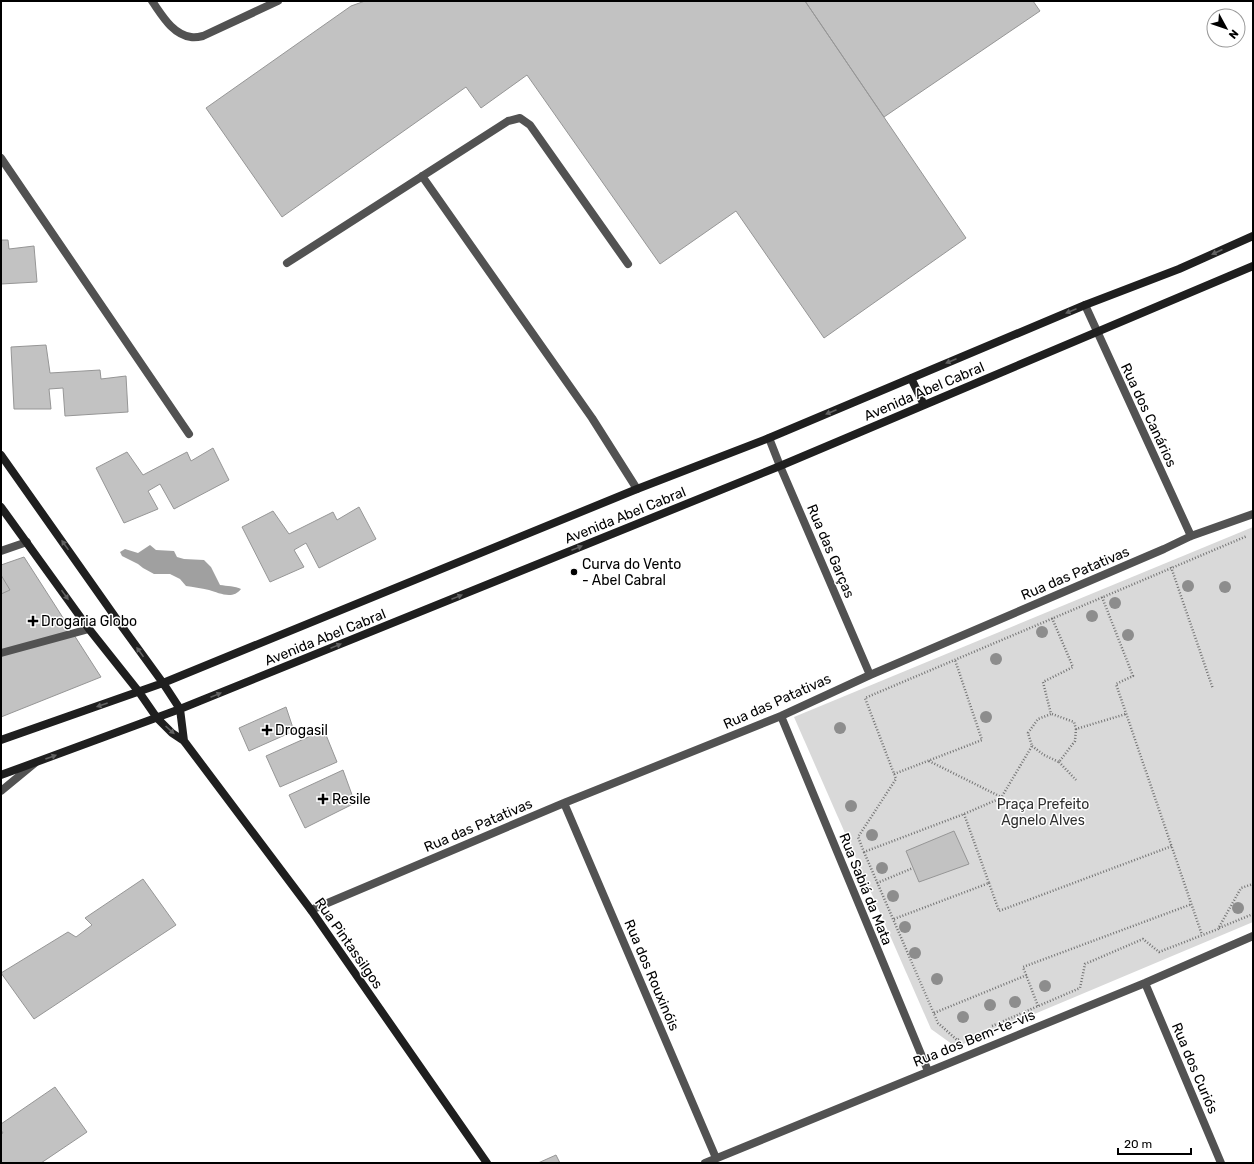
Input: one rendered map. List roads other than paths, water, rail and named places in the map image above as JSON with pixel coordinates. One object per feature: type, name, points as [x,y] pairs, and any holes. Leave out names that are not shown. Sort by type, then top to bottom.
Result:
[{"type":"main road","name":"Avenida Abel Cabral","points":[[1,740],[163,683],[637,489],[769,438],[1085,305],[1179,269],[1253,236]]},
{"type":"main road","name":"Avenida Abel Cabral","points":[[1,775],[180,709],[780,466],[1253,266]]},
{"type":"main road","points":[[911,378],[924,405]]},
{"type":"main road","points":[[1,455],[180,709]]},
{"type":"main road","name":"Rua Pintassilgos","points":[[1,507],[89,629],[139,692],[157,718],[184,741],[311,910],[487,1163]]},
{"type":"main road","name":"Rua Pintassilgos","points":[[180,709],[184,741]]},
{"type":"street","points":[[152,1],[168,24],[184,35],[192,38],[203,36],[278,1]]},
{"type":"street","points":[[287,263],[508,121],[520,118],[530,125],[628,264]]},
{"type":"street","points":[[1,158],[190,434]]},
{"type":"street","points":[[422,176],[592,418],[637,489]]},
{"type":"street","name":"Rua dos Canários","points":[[1085,305],[1096,332],[1191,536]]},
{"type":"street","name":"Rua das Garças","points":[[769,438],[870,674]]},
{"type":"street","name":"Rua das Patativas","points":[[311,910],[564,803],[781,716],[870,674],[1164,549],[1191,536],[1253,514]]},
{"type":"street","points":[[1,551],[27,542]]},
{"type":"street","points":[[1,652],[89,629]]},
{"type":"street","name":"Rua Sabiá da Mata","points":[[781,716],[928,1071]]},
{"type":"street","points":[[1,791],[37,762]]},
{"type":"street","name":"Rua dos Rouxinóis","points":[[564,803],[716,1158]]},
{"type":"street","name":"Rua dos Bem-te-vis","points":[[705,1163],[1145,983],[1253,936]]},
{"type":"street","name":"Rua dos Curiós","points":[[1145,983],[1221,1163]]},
{"type":"place","name":"Curva do Vento - Abel Cabral","points":[[574,572]]},
{"type":"place","name":"Drogaria Globo","points":[[33,621]]},
{"type":"place","name":"Drogasil","points":[[267,730]]},
{"type":"place","name":"Resile","points":[[323,799]]},
{"type":"park label","name":"Praça Prefeito Agnelo Alves","points":[[1043,812]]}]
